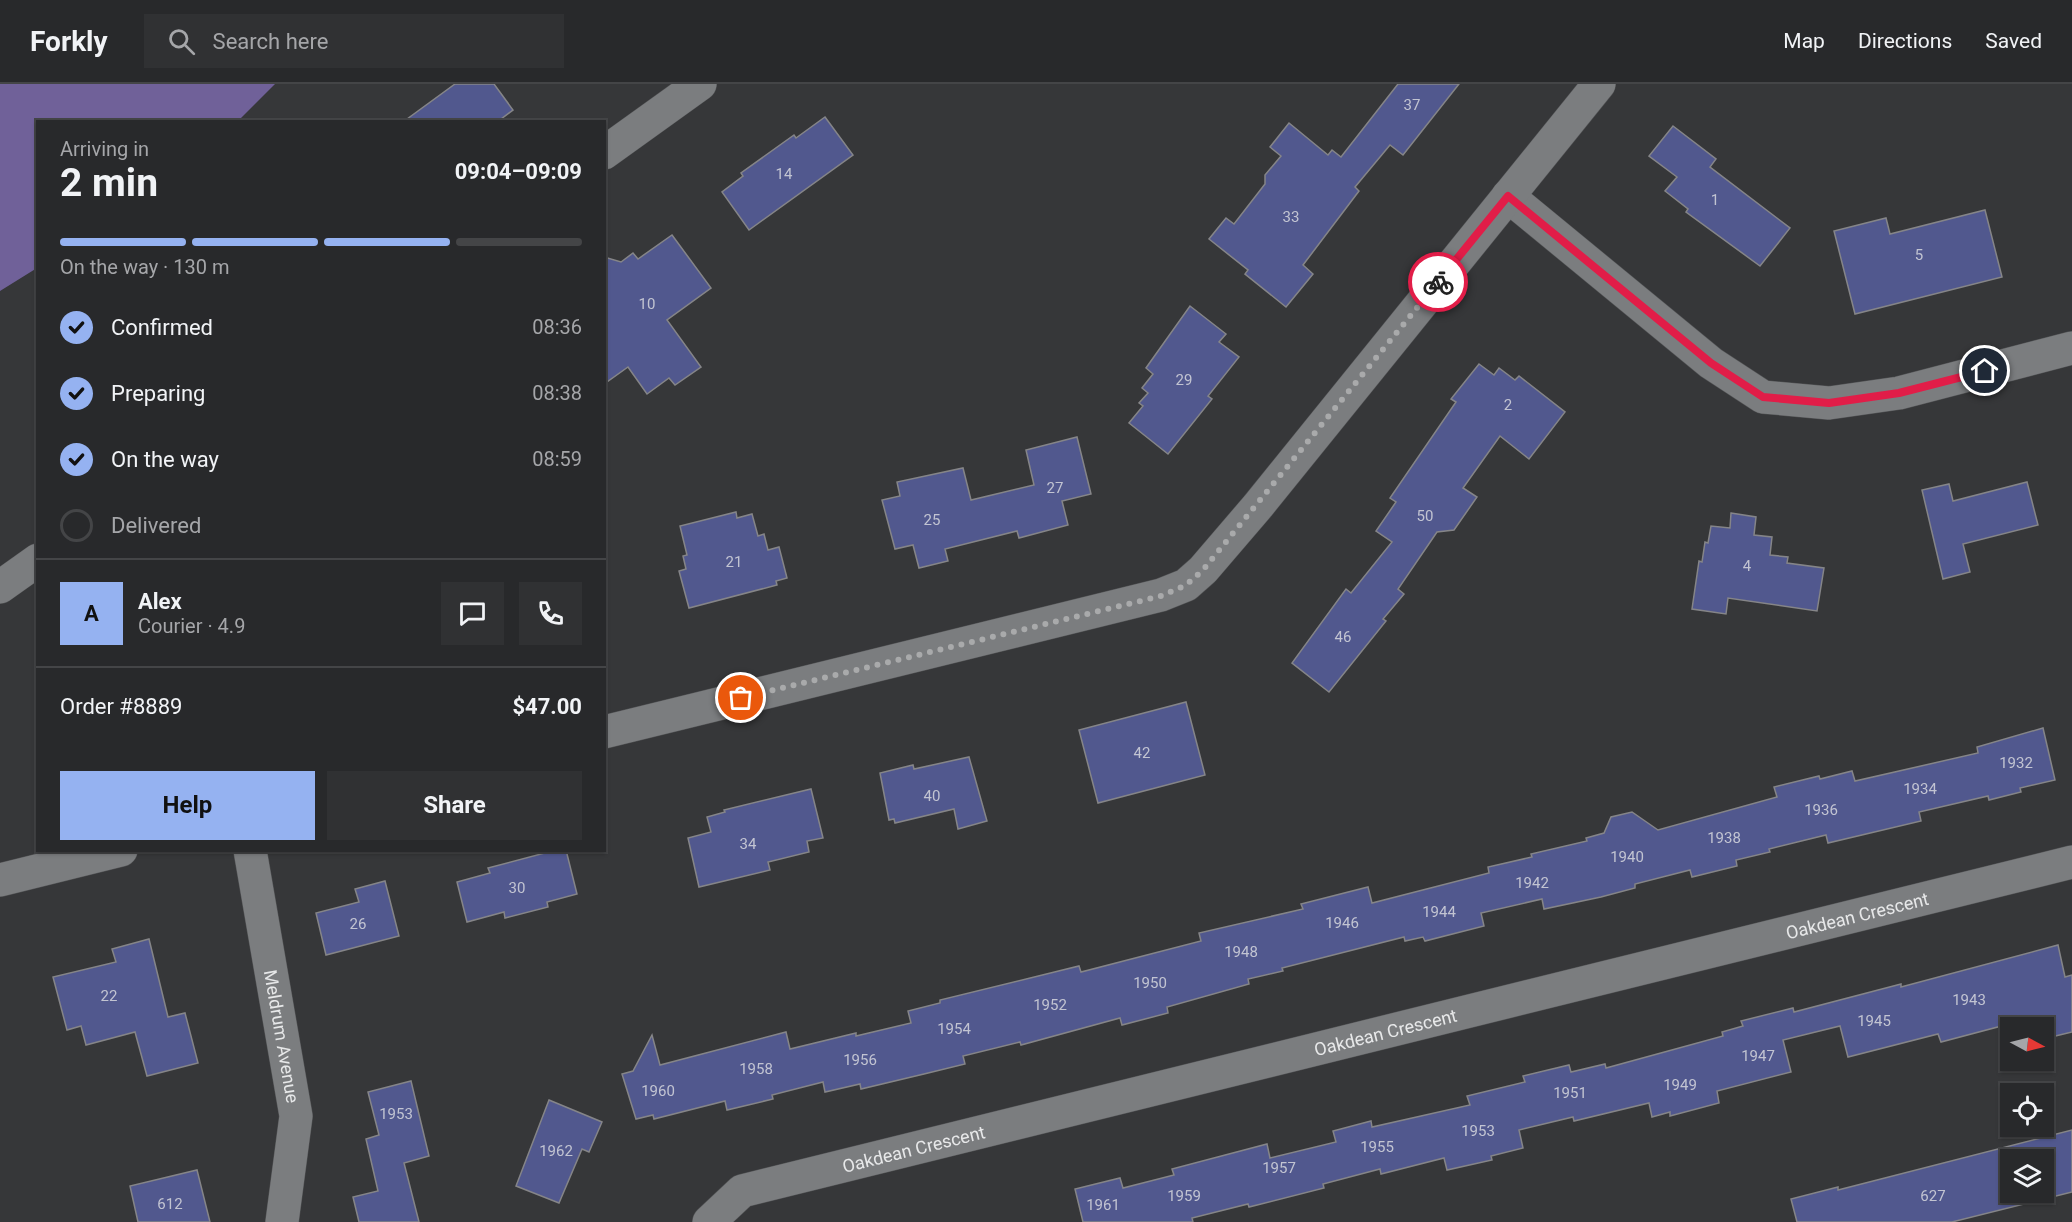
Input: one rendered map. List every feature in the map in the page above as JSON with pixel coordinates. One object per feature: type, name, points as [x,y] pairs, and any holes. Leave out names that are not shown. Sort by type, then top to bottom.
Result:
[{"type":"street","points":[[606,152],[700,84]]},
{"type":"street","points":[[606,732],[1161,596],[1186,585],[1203,570],[1257,507],[1599,84]]},
{"type":"street","points":[[1508,196],[1711,363],[1763,397],[1829,403],[1899,393],[2072,348]]},
{"type":"street","points":[[0,587],[36,561]]},
{"type":"street","points":[[0,880],[113,852]]},
{"type":"street","name":"Meldrum Avenue","points":[[250,852],[296,1116],[282,1222]]},
{"type":"street","name":"Oakdean Crescent","points":[[709,1222],[742,1191],[2072,862]]},
{"type":"shaded area","points":[[0,84],[275,84],[239,120],[36,120],[36,269],[0,291]]},
{"type":"building","points":[[455,84],[494,84],[513,110],[500,120],[406,120]]},
{"type":"building","points":[[1398,84],[1459,84],[1403,155],[1390,145],[1355,187],[1359,191],[1303,265],[1313,274],[1286,307],[1245,274],[1248,270],[1209,239],[1226,218],[1234,224],[1265,184],[1265,175],[1281,156],[1270,147],[1289,123],[1328,155],[1332,150],[1341,157]]},
{"type":"building","points":[[825,117],[853,155],[749,230],[722,192],[743,176],[741,173],[794,135],[796,138]]},
{"type":"building","points":[[1673,126],[1716,159],[1710,167],[1790,228],[1760,266],[1686,212],[1688,209],[1665,191],[1677,177],[1649,156]]},
{"type":"building","points":[[1985,210],[2002,277],[1855,314],[1834,231],[1886,218],[1890,234]]},
{"type":"building","points":[[672,235],[711,288],[667,320],[701,367],[675,385],[669,378],[647,394],[628,367],[606,383],[606,258],[621,262],[633,253],[638,259]]},
{"type":"building","points":[[1190,306],[1226,334],[1219,342],[1239,357],[1208,396],[1212,399],[1168,454],[1129,423],[1143,406],[1139,403],[1148,393],[1142,388],[1153,374],[1146,368]]},
{"type":"building","points":[[1479,364],[1494,375],[1499,368],[1515,380],[1519,376],[1565,412],[1529,459],[1500,436],[1463,488],[1477,497],[1454,530],[1437,532],[1398,589],[1404,594],[1383,619],[1386,621],[1329,692],[1292,663],[1346,589],[1351,593],[1392,542],[1376,531],[1396,502],[1390,498],[1456,402],[1451,399]]},
{"type":"building","points":[[1077,437],[1091,494],[1062,501],[1068,525],[1019,538],[1017,531],[945,549],[948,561],[919,568],[913,545],[895,549],[882,500],[900,496],[897,482],[963,468],[971,500],[1034,485],[1026,450]]},
{"type":"building","points":[[2027,482],[2038,525],[1963,544],[1970,572],[1943,579],[1922,490],[1949,484],[1953,501]]},
{"type":"building","points":[[736,512],[737,518],[752,514],[758,536],[764,534],[768,550],[779,547],[787,578],[776,581],[777,585],[689,608],[679,571],[686,569],[683,556],[687,555],[680,526]]},
{"type":"building","points":[[1731,513],[1756,517],[1754,535],[1772,537],[1770,555],[1788,557],[1787,563],[1824,568],[1817,611],[1728,598],[1726,614],[1692,609],[1699,561],[1702,562],[1705,542],[1708,543],[1711,526],[1730,528]]},
{"type":"building","points":[[1186,702],[1205,775],[1098,803],[1079,730]]},
{"type":"building","points":[[2043,728],[2055,780],[2020,788],[2021,792],[1989,800],[1988,796],[1919,812],[1921,821],[1828,843],[1826,835],[1769,849],[1770,852],[1736,860],[1737,866],[1692,877],[1690,870],[1635,884],[1635,888],[1544,909],[1542,899],[1481,913],[1484,926],[1425,941],[1423,937],[1405,941],[1404,937],[1282,968],[1283,971],[1248,979],[1249,984],[1167,1007],[1168,1013],[1122,1025],[1120,1018],[1021,1045],[1020,1042],[963,1056],[965,1064],[924,1074],[861,1089],[860,1084],[825,1092],[823,1082],[772,1095],[773,1099],[727,1110],[725,1101],[654,1119],[653,1115],[636,1119],[622,1074],[633,1071],[652,1035],[660,1065],[786,1032],[790,1049],[856,1033],[856,1036],[911,1023],[908,1011],[940,1003],[940,1000],[1079,966],[1081,972],[1201,941],[1199,933],[1303,909],[1301,904],[1368,887],[1372,903],[1489,873],[1488,867],[1587,841],[1586,838],[1604,833],[1611,817],[1632,812],[1658,830],[1777,797],[1774,787],[1852,771],[1855,781],[1978,753],[1977,747]]},
{"type":"building","points":[[969,757],[987,821],[958,829],[954,809],[895,823],[894,819],[889,820],[880,773],[913,765],[914,769]]},
{"type":"building","points":[[811,789],[823,838],[807,841],[809,852],[768,862],[770,870],[699,887],[688,838],[711,832],[707,817],[725,812],[724,810]]},
{"type":"building","points":[[548,852],[566,852],[577,894],[547,902],[548,907],[505,918],[504,912],[467,922],[457,882],[490,873],[488,868]]},
{"type":"building","points":[[385,881],[399,936],[326,955],[316,913],[359,902],[355,889]]},
{"type":"building","points":[[149,939],[168,1017],[185,1013],[198,1063],[147,1076],[135,1032],[86,1045],[81,1026],[67,1030],[53,977],[116,962],[112,949]]},
{"type":"building","points":[[2058,945],[2065,977],[2072,975],[2072,1032],[2054,1036],[2054,1017],[2000,1017],[2000,1026],[1941,1042],[1938,1034],[1848,1057],[1840,1026],[1783,1040],[1791,1072],[1717,1091],[1719,1103],[1670,1116],[1670,1112],[1652,1117],[1649,1103],[1574,1121],[1573,1117],[1519,1130],[1523,1148],[1491,1156],[1492,1160],[1447,1170],[1444,1158],[1381,1174],[1380,1169],[1323,1184],[1324,1188],[1249,1207],[1248,1204],[1192,1218],[1193,1222],[1083,1222],[1075,1189],[1120,1178],[1123,1188],[1174,1175],[1172,1169],[1267,1144],[1270,1158],[1336,1142],[1333,1131],[1371,1121],[1372,1127],[1470,1105],[1467,1096],[1525,1082],[1523,1076],[1569,1065],[1571,1072],[1605,1064],[1606,1068],[1723,1036],[1722,1032],[1743,1026],[1741,1021],[1793,1008],[1794,1012],[1901,984],[1901,987]]},
{"type":"building","points":[[411,1081],[429,1156],[404,1163],[419,1222],[359,1222],[353,1197],[378,1191],[366,1139],[379,1135],[368,1092]]},
{"type":"building","points":[[549,1100],[602,1122],[589,1152],[582,1149],[559,1203],[516,1186]]},
{"type":"building","points":[[2072,1130],[2072,1192],[2054,1196],[2054,1149],[2000,1149],[2000,1203],[2028,1203],[1952,1222],[1797,1222],[1791,1199],[1838,1187],[1838,1190],[2045,1137],[2054,1137],[2054,1135]]},
{"type":"building","points":[[197,1170],[210,1222],[138,1222],[130,1186]]},
{"type":"way so far","points":[[741,698],[1161,596],[1186,585],[1203,570],[1257,507],[1438,282]]},
{"type":"route","points":[[1438,282],[1508,196],[1711,363],[1763,397],[1829,403],[1899,393],[1985,371]]}]
